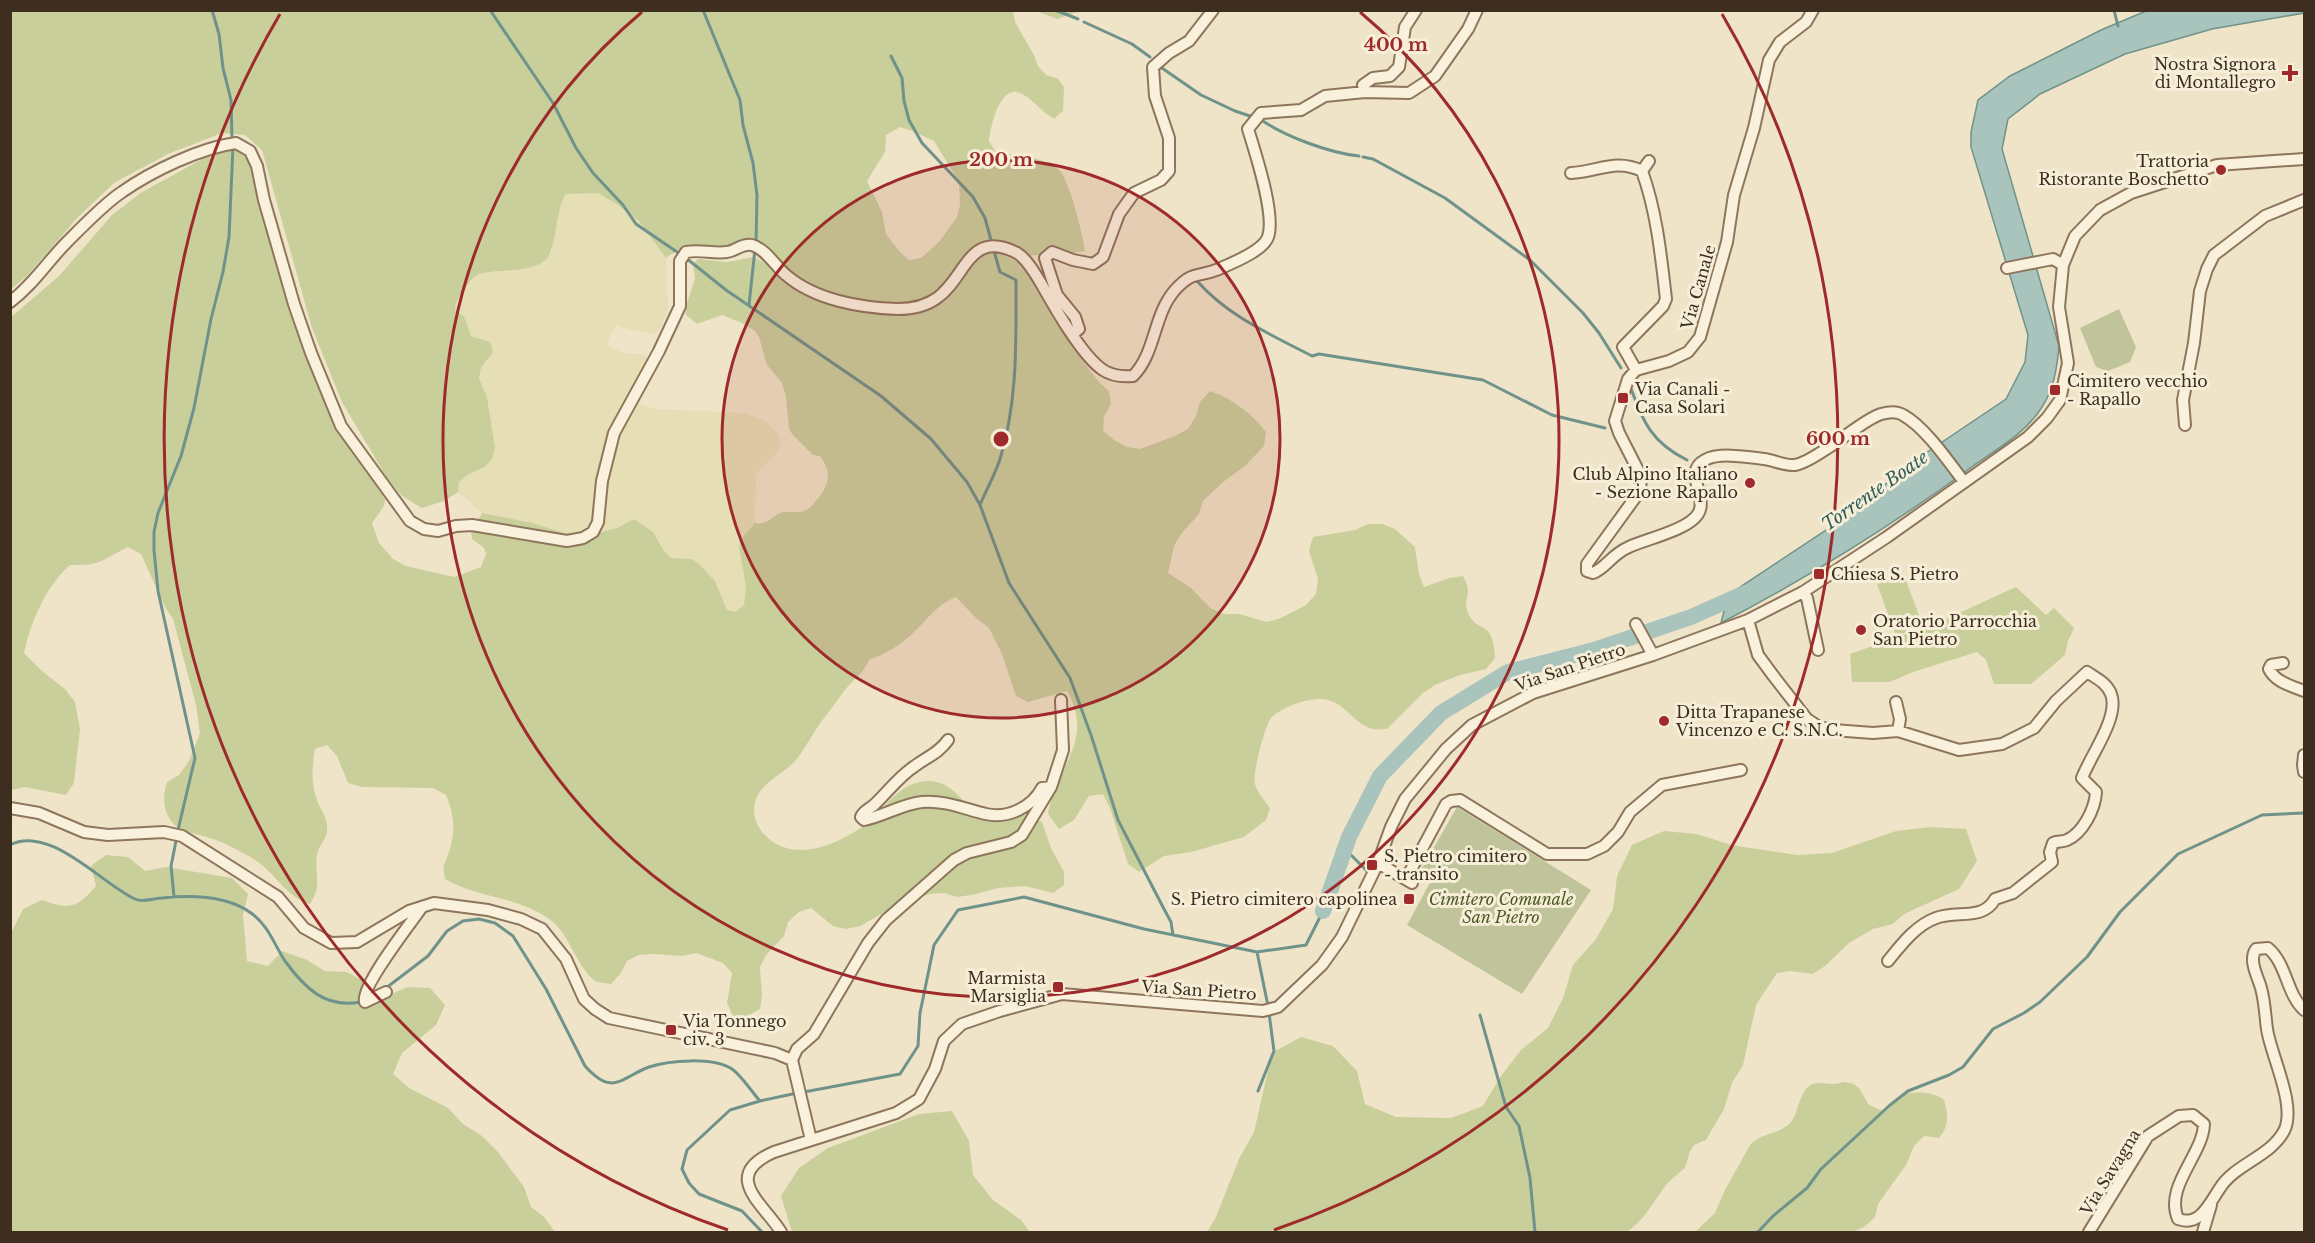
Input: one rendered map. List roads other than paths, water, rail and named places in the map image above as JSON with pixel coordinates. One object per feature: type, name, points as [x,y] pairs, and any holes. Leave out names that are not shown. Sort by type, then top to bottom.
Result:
[{"type":"street","points":[[1073,334],[1079,329],[1075,317],[1057,295],[1045,258],[1052,252],[1093,264],[1103,257],[1119,214],[1134,193],[1161,180],[1169,171],[1169,138],[1155,96],[1153,68],[1169,53],[1189,41],[1213,10]]},
{"type":"street","points":[[1365,92],[1363,85],[1373,78],[1390,76],[1399,67],[1405,27],[1416,10]]},
{"type":"street","points":[[10,302],[26,290],[67,242],[121,192],[160,170],[217,145],[236,143],[250,151],[257,166],[264,200],[294,304],[341,426],[410,521],[424,529],[438,531],[472,525],[567,541],[583,538],[593,532],[598,522],[602,481],[614,433],[680,306],[680,261],[686,252],[696,250],[730,252],[744,245],[752,245],[760,249],[787,276],[809,290],[848,303],[899,309],[923,306],[938,298],[970,258],[981,248],[1000,246],[1020,255],[1035,274],[1087,355],[1103,370],[1120,377],[1133,376],[1144,365],[1159,318],[1171,294],[1186,277],[1217,270],[1254,252],[1268,239],[1270,223],[1260,169],[1248,129],[1261,113],[1301,110],[1325,96],[1365,92],[1409,93],[1435,76],[1468,29],[1478,10]]},
{"type":"street","name":"Via Canale","points":[[1636,370],[1670,361],[1688,352],[1700,337],[1726,242],[1734,195],[1754,128],[1769,60],[1780,42],[1806,22],[1814,10]]},
{"type":"street","name":"Via San Pietro","points":[[781,1233],[752,1195],[749,1175],[754,1165],[765,1156],[896,1113],[919,1099],[935,1069],[944,1041],[962,1024],[1062,994],[1263,1011],[1278,1006],[1322,965],[1342,937],[1378,863],[1391,827],[1405,799],[1446,748],[1466,729],[1489,714],[1533,693],[1653,655],[1748,620],[1803,592],[1887,537],[1963,480],[2028,437],[2047,418],[2060,400],[2068,363],[2059,307],[2063,265],[2075,236],[2100,210],[2132,193],[2217,165],[2304,159]]},
{"type":"street","points":[[1642,171],[1649,161]]},
{"type":"street","points":[[1571,173],[1584,173],[1615,164],[1631,166],[1642,171],[1651,196],[1659,235],[1666,299],[1663,306],[1623,346],[1636,370],[1628,379],[1616,421],[1619,434],[1641,476],[1640,490],[1587,564],[1587,570],[1593,573],[1600,571],[1612,556],[1626,548],[1683,526],[1698,515],[1702,504],[1695,475],[1697,466],[1705,459],[1719,456],[1764,459],[1793,465],[1819,453],[1880,415],[1896,412],[1904,415],[1936,445],[1963,480]]},
{"type":"street","points":[[2185,425],[2183,400],[2194,343],[2200,291],[2214,255],[2265,216],[2304,200]]},
{"type":"street","points":[[2007,268],[2038,260],[2053,259],[2063,265]]},
{"type":"street","points":[[1803,592],[1807,598],[1818,650]]},
{"type":"street","points":[[1748,620],[1758,655],[1795,704],[1819,727],[1873,733],[1898,731],[1959,750],[2002,744],[2034,728],[2056,701],[2087,672],[2103,682],[2112,695],[2112,715],[2106,732],[2089,760],[2082,778],[2096,792],[2096,800],[2082,828],[2066,841],[2053,843],[2050,852],[2052,862],[2013,893],[1995,898],[1991,907],[1978,913],[1951,914],[1935,918],[1905,939],[1888,961]]},
{"type":"street","points":[[1638,627],[1653,655]]},
{"type":"street","points":[[2283,663],[2271,665],[2269,669],[2271,673],[2276,679],[2304,691]]},
{"type":"street","points":[[811,1140],[792,1060],[797,1049],[814,1034],[868,943],[886,920],[954,860],[968,853],[1011,843],[1022,835],[1040,809],[1051,787],[1064,750],[1061,700]]},
{"type":"street","points":[[1896,702],[1900,719],[1898,731]]},
{"type":"street","points":[[948,740],[932,757],[915,766],[902,777],[861,817],[864,820],[880,817],[920,802],[943,802],[987,814],[1003,814],[1028,806],[1036,799],[1042,788],[1051,787]]},
{"type":"street","points":[[2304,755],[2304,772]]},
{"type":"street","points":[[1378,863],[1409,881],[1446,804],[1460,800],[1546,854],[1587,854],[1604,846],[1618,832],[1630,812],[1662,785],[1741,770]]},
{"type":"street","points":[[10,808],[39,813],[84,832],[108,835],[164,832],[182,836],[278,897],[304,928],[331,943],[357,942],[409,912],[434,903],[488,910],[521,919],[542,929],[566,959],[584,999],[609,1018],[775,1053],[792,1060]]},
{"type":"street","points":[[386,992],[365,1002],[364,993],[372,979],[423,907]]},
{"type":"street","name":"Via Savagna","points":[[2089,1233],[2148,1136],[2179,1116],[2193,1115],[2204,1124],[2204,1135],[2188,1161],[2174,1210],[2178,1219],[2187,1223],[2194,1221],[2225,1179],[2272,1146],[2284,1130],[2288,1114],[2272,1051],[2262,990],[2254,964],[2253,956],[2256,949],[2268,948],[2277,955],[2293,995],[2304,1010]]},
{"type":"street","points":[[2203,1233],[2214,1196]]},
{"type":"water","points":[[2146,11],[2304,11],[2304,13],[2212,29],[2125,54],[2040,94],[2008,119],[2002,149],[2059,346],[2054,378],[2046,400],[2028,425],[2019,433],[1912,509],[1818,569],[1721,623],[1728,595],[1840,521],[1914,461],[2006,399],[2025,362],[2028,335],[1971,147],[1971,132],[1978,100],[2010,76],[2101,30]]},
{"type":"waterway","points":[[212,10],[219,34],[223,68],[231,100],[232,139]]},
{"type":"waterway","points":[[490,10],[553,103],[576,148],[593,173],[623,205],[636,224],[680,254]]},
{"type":"waterway","points":[[703,10],[740,100],[757,195],[756,243]]},
{"type":"waterway","points":[[1055,10],[1078,19]]},
{"type":"waterway","points":[[2114,10],[2118,26]]},
{"type":"waterway","points":[[1084,22],[1132,44],[1150,57]]},
{"type":"waterway","points":[[891,56],[902,78],[904,101],[909,120],[922,143],[973,197],[985,218],[992,244]]},
{"type":"waterway","points":[[1159,66],[1201,95],[1253,117]]},
{"type":"waterway","points":[[1260,119],[1281,132],[1307,143],[1359,156]]},
{"type":"waterway","points":[[178,830],[195,758],[158,591],[154,532],[158,513],[181,456],[194,408],[211,319],[223,272],[229,237],[233,146]]},
{"type":"waterway","points":[[1363,157],[1373,159],[1445,198],[1530,260],[1583,313],[1621,368]]},
{"type":"waterway","points":[[749,305],[755,249]]},
{"type":"waterway","points":[[980,505],[998,465],[1006,437],[1015,370],[1016,280],[1000,272],[994,251]]},
{"type":"waterway","points":[[686,258],[726,290],[881,396],[931,439],[967,482],[980,505],[1009,583],[1070,678],[1118,820],[1171,922],[1173,935]]},
{"type":"waterway","points":[[1197,281],[1209,294],[1236,315],[1312,356],[1319,354],[1483,380],[1552,415],[1605,428]]},
{"type":"waterway","points":[[1630,386],[1650,430],[1665,446],[1687,460]]},
{"type":"waterway","name":"Torrente Boate","points":[[1323,911],[1349,837],[1380,776],[1441,713],[1508,672],[1594,650],[1691,617],[1745,593]]},
{"type":"waterway","points":[[1758,1232],[1773,1216],[1807,1188],[1821,1169],[1890,1105],[1908,1091],[1963,1067],[1993,1029],[2040,1002],[2087,957],[2120,912],[2178,854],[2262,815],[2304,813]]},
{"type":"waterway","points":[[174,897],[171,866],[177,836]]},
{"type":"waterway","points":[[10,845],[26,841],[42,843],[59,849],[122,892],[138,900],[196,897],[220,900],[241,907],[262,923],[285,961],[316,994],[336,1002],[360,1002]]},
{"type":"waterway","points":[[1345,849],[1367,871]]},
{"type":"waterway","points":[[804,1092],[900,1074],[918,1046],[920,1013],[934,945],[958,910],[1024,897],[1144,929],[1257,952],[1306,945],[1323,911]]},
{"type":"waterway","points":[[386,988],[428,956],[447,931],[463,921],[479,919],[495,923],[513,936],[546,989],[585,1066],[603,1081],[617,1082],[658,1065],[679,1061],[703,1061],[732,1069],[760,1101]]},
{"type":"waterway","points":[[1257,952],[1268,1006]]},
{"type":"waterway","points":[[1258,1091],[1274,1051],[1269,1013]]},
{"type":"waterway","points":[[1480,1015],[1506,1107],[1519,1126],[1530,1178],[1535,1232]]},
{"type":"waterway","points":[[762,1232],[742,1211],[699,1194],[689,1183],[682,1169],[687,1150],[730,1110],[797,1093]]},
{"type":"place","name":"Nostra Signora di Montallegro","points":[[2290,73]]},
{"type":"place","name":"Trattoria Ristorante Boschetto","points":[[2221,170]]},
{"type":"place","name":"Cimitero vecchio - Rapallo","points":[[2055,390]]},
{"type":"place","name":"Via Canali - Casa Solari","points":[[1623,398]]},
{"type":"place","name":"Club Alpino Italiano - Sezione Rapallo","points":[[1750,483]]},
{"type":"place","name":"Chiesa S. Pietro","points":[[1819,574]]},
{"type":"place","name":"Oratorio Parrocchia San Pietro","points":[[1861,630]]},
{"type":"place","name":"Ditta Trapanese Vincenzo e C. S.N.C.","points":[[1664,721]]},
{"type":"place","name":"S. Pietro cimitero - transito","points":[[1372,865]]},
{"type":"place","name":"S. Pietro cimitero capolinea","points":[[1409,899]]},
{"type":"place","name":"Marmista Marsiglia","points":[[1058,987]]},
{"type":"place","name":"Via Tonnego civ. 3","points":[[671,1030]]},
{"type":"park label","name":"Cimitero Comunale San Pietro","points":[[1501,908]]}]
